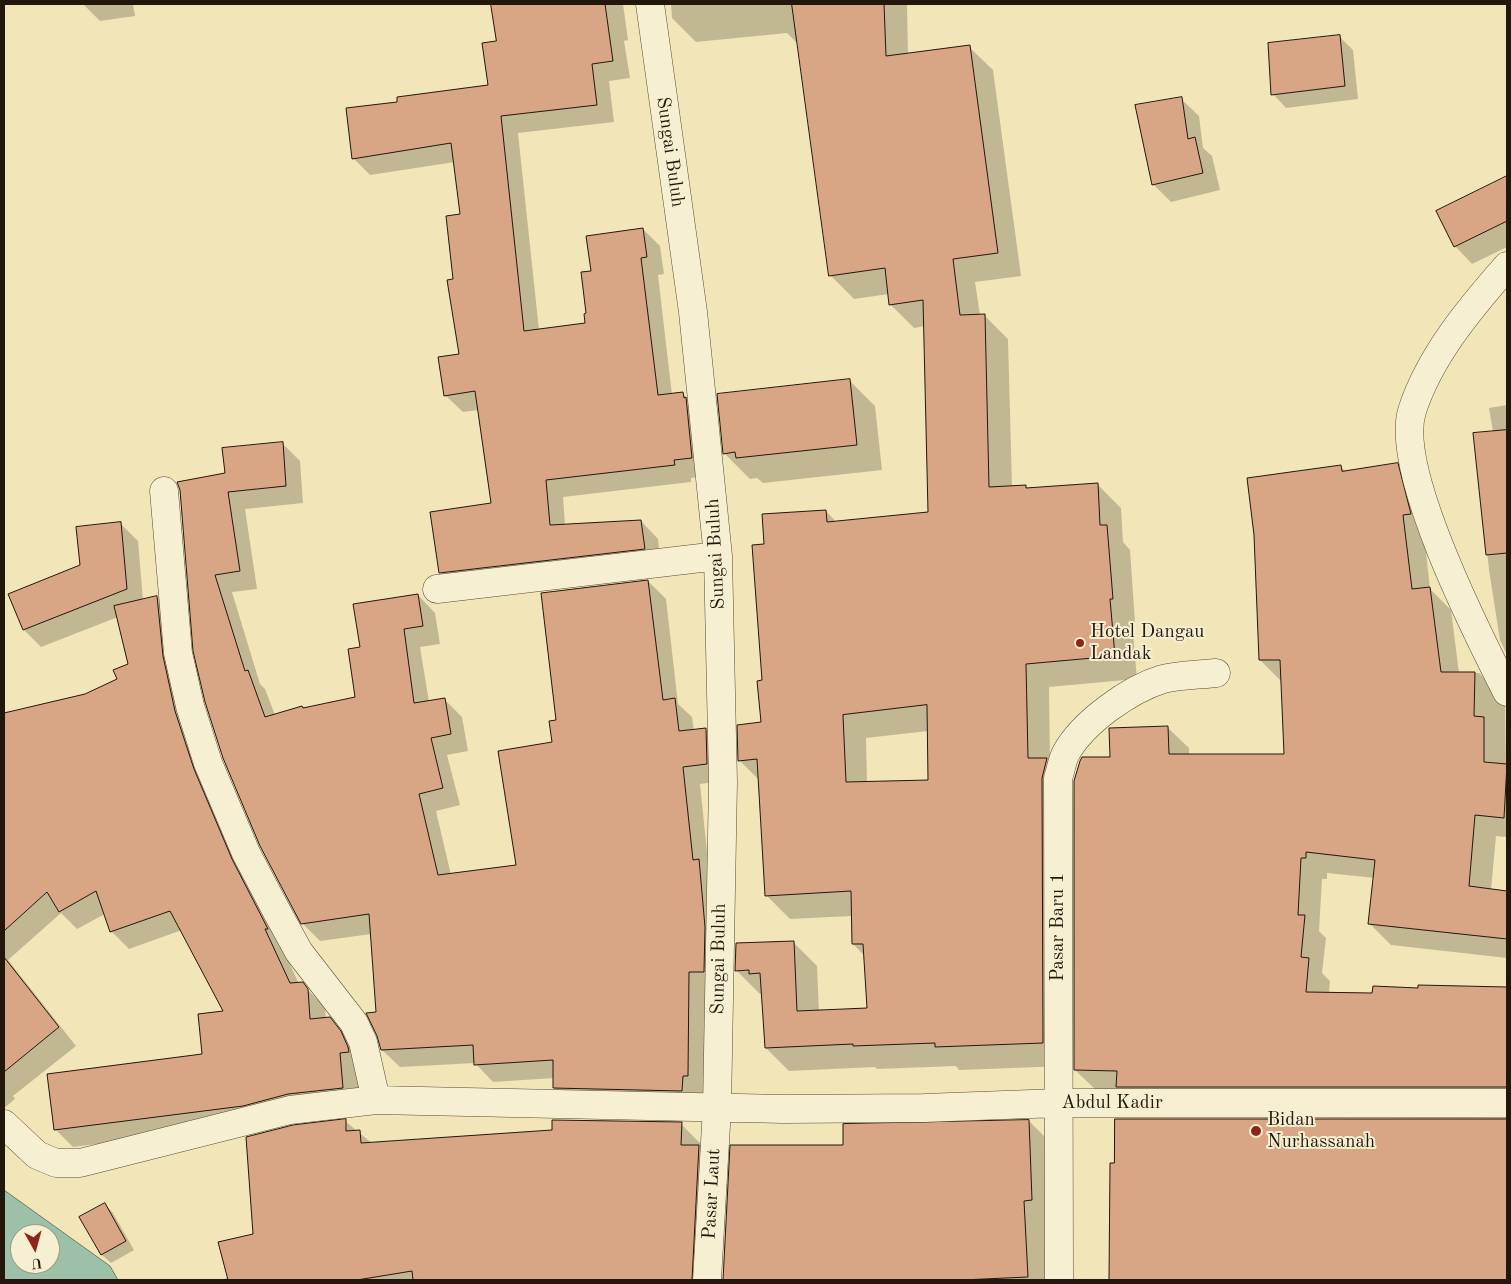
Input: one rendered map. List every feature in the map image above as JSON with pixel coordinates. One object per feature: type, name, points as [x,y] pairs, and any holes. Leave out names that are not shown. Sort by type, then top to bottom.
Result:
[{"type":"street","name":"Sungai Buluh","points":[[650,4],[693,312],[712,474],[718,556],[722,782],[716,1108]]},
{"type":"street","points":[[1507,266],[1477,300],[1429,372],[1412,413],[1409,442],[1412,465],[1436,537],[1479,638],[1507,692]]},
{"type":"street","points":[[164,491],[178,653],[190,706],[208,763],[246,853],[282,920],[300,952],[354,1023],[363,1042],[376,1100]]},
{"type":"street","points":[[437,589],[718,556]]},
{"type":"street","name":"Pasar Baru 1","points":[[1060,1280],[1058,778],[1066,753],[1095,718],[1136,689],[1164,679],[1216,672]]},
{"type":"street","name":"Abdul Kadir","points":[[4,1124],[37,1155],[56,1163],[80,1163],[290,1110],[376,1100],[716,1108],[924,1108],[1058,1103],[1507,1103]]},
{"type":"street","name":"Pasar Laut","points":[[707,1280],[716,1108]]},
{"type":"shaded area","points":[[4,1190],[51,1224],[10,1224],[10,1274],[60,1274],[60,1230],[110,1266],[118,1280],[4,1280]]},
{"type":"building","points":[[491,4],[605,4],[613,61],[592,64],[597,105],[501,116],[524,331],[585,323],[584,314],[586,313],[581,272],[591,271],[586,236],[643,228],[647,257],[641,258],[658,395],[683,392],[684,398],[686,397],[692,458],[674,460],[675,465],[546,480],[550,525],[641,520],[645,549],[439,573],[430,512],[491,503],[475,391],[444,396],[438,357],[459,354],[447,280],[453,279],[446,216],[460,214],[451,143],[352,159],[346,108],[397,102],[397,97],[488,85],[482,43],[496,41]]},
{"type":"building","points":[[792,4],[884,4],[886,56],[970,45],[998,253],[953,259],[960,315],[985,314],[989,487],[1026,485],[1026,488],[1098,483],[1100,525],[1107,525],[1113,599],[1110,599],[1115,656],[1026,664],[1028,758],[1047,758],[1042,778],[1043,1043],[935,1047],[935,1043],[853,1046],[853,1044],[765,1048],[760,973],[749,974],[749,970],[735,971],[736,943],[794,941],[797,1011],[867,1008],[863,944],[852,944],[851,891],[765,896],[757,759],[738,761],[737,725],[761,722],[757,681],[762,680],[752,545],[764,544],[762,514],[826,510],[827,522],[928,512],[923,300],[889,305],[885,268],[829,276]],"holes":[[[927,705],[928,780],[846,782],[843,715]]]},
{"type":"building","points":[[1340,35],[1345,86],[1271,95],[1268,43]]},
{"type":"building","points":[[1182,97],[1188,139],[1195,137],[1203,173],[1152,185],[1135,105]]},
{"type":"building","points":[[1507,176],[1507,221],[1454,247],[1436,211]]},
{"type":"building","points":[[850,379],[857,445],[736,458],[735,452],[723,454],[717,394]]},
{"type":"building","points":[[1507,430],[1507,553],[1486,555],[1473,433]]},
{"type":"building","points":[[283,442],[286,486],[228,492],[240,571],[215,575],[245,671],[248,670],[265,717],[302,706],[303,708],[355,697],[348,649],[360,647],[353,604],[418,594],[423,626],[404,629],[414,703],[445,698],[451,734],[431,738],[443,788],[419,794],[438,875],[516,865],[498,751],[552,742],[549,721],[556,720],[541,593],[648,580],[663,700],[675,698],[679,731],[706,728],[707,764],[683,767],[693,860],[699,859],[705,927],[704,972],[689,972],[688,1076],[683,1076],[682,1091],[553,1088],[553,1060],[474,1065],[473,1045],[381,1050],[377,1036],[366,1013],[376,1012],[369,914],[301,924],[260,846],[223,758],[205,702],[193,651],[180,490],[177,482],[225,473],[222,448]]},
{"type":"building","points":[[1398,463],[1411,514],[1403,515],[1412,589],[1430,587],[1441,672],[1475,672],[1474,716],[1484,717],[1484,762],[1507,764],[1504,818],[1475,815],[1469,886],[1507,891],[1507,939],[1368,924],[1375,860],[1306,852],[1306,858],[1301,858],[1298,915],[1305,915],[1301,957],[1309,958],[1306,992],[1372,993],[1373,986],[1418,988],[1418,985],[1507,987],[1507,1087],[1116,1087],[1117,1071],[1074,1070],[1074,781],[1082,757],[1110,757],[1109,728],[1168,726],[1169,754],[1284,754],[1280,660],[1259,660],[1254,535],[1247,478],[1341,465],[1342,471]]},
{"type":"building","points":[[121,522],[127,589],[23,630],[8,594],[80,565],[76,527]]},
{"type":"building","points":[[157,596],[163,656],[175,711],[194,769],[232,859],[268,929],[265,929],[290,983],[303,982],[308,989],[310,1019],[330,1017],[341,1031],[349,1052],[340,1053],[343,1088],[288,1094],[243,1106],[54,1130],[47,1074],[202,1054],[198,1014],[223,1011],[170,911],[110,932],[96,891],[59,912],[47,892],[4,931],[4,713],[85,694],[117,679],[113,670],[128,664],[114,606]]},
{"type":"building","points":[[4,957],[59,1027],[4,1072]]},
{"type":"building","points":[[346,1119],[346,1131],[360,1130],[361,1143],[552,1130],[552,1120],[682,1122],[681,1145],[699,1145],[692,1280],[413,1280],[412,1271],[357,1280],[228,1280],[218,1242],[253,1234],[246,1137],[293,1125]]},
{"type":"building","points":[[1115,1119],[1507,1119],[1507,1280],[1109,1280],[1110,1163],[1114,1163]]},
{"type":"building","points":[[1029,1120],[1032,1200],[1024,1201],[1028,1277],[962,1280],[723,1280],[730,1145],[843,1145],[843,1124]]},
{"type":"building","points":[[105,1203],[126,1241],[101,1255],[79,1217]]},
{"type":"place","name":"Hotel Dangau Landak","points":[[1080,643]]},
{"type":"place","name":"Bidan Nurhassanah","points":[[1256,1131]]}]
